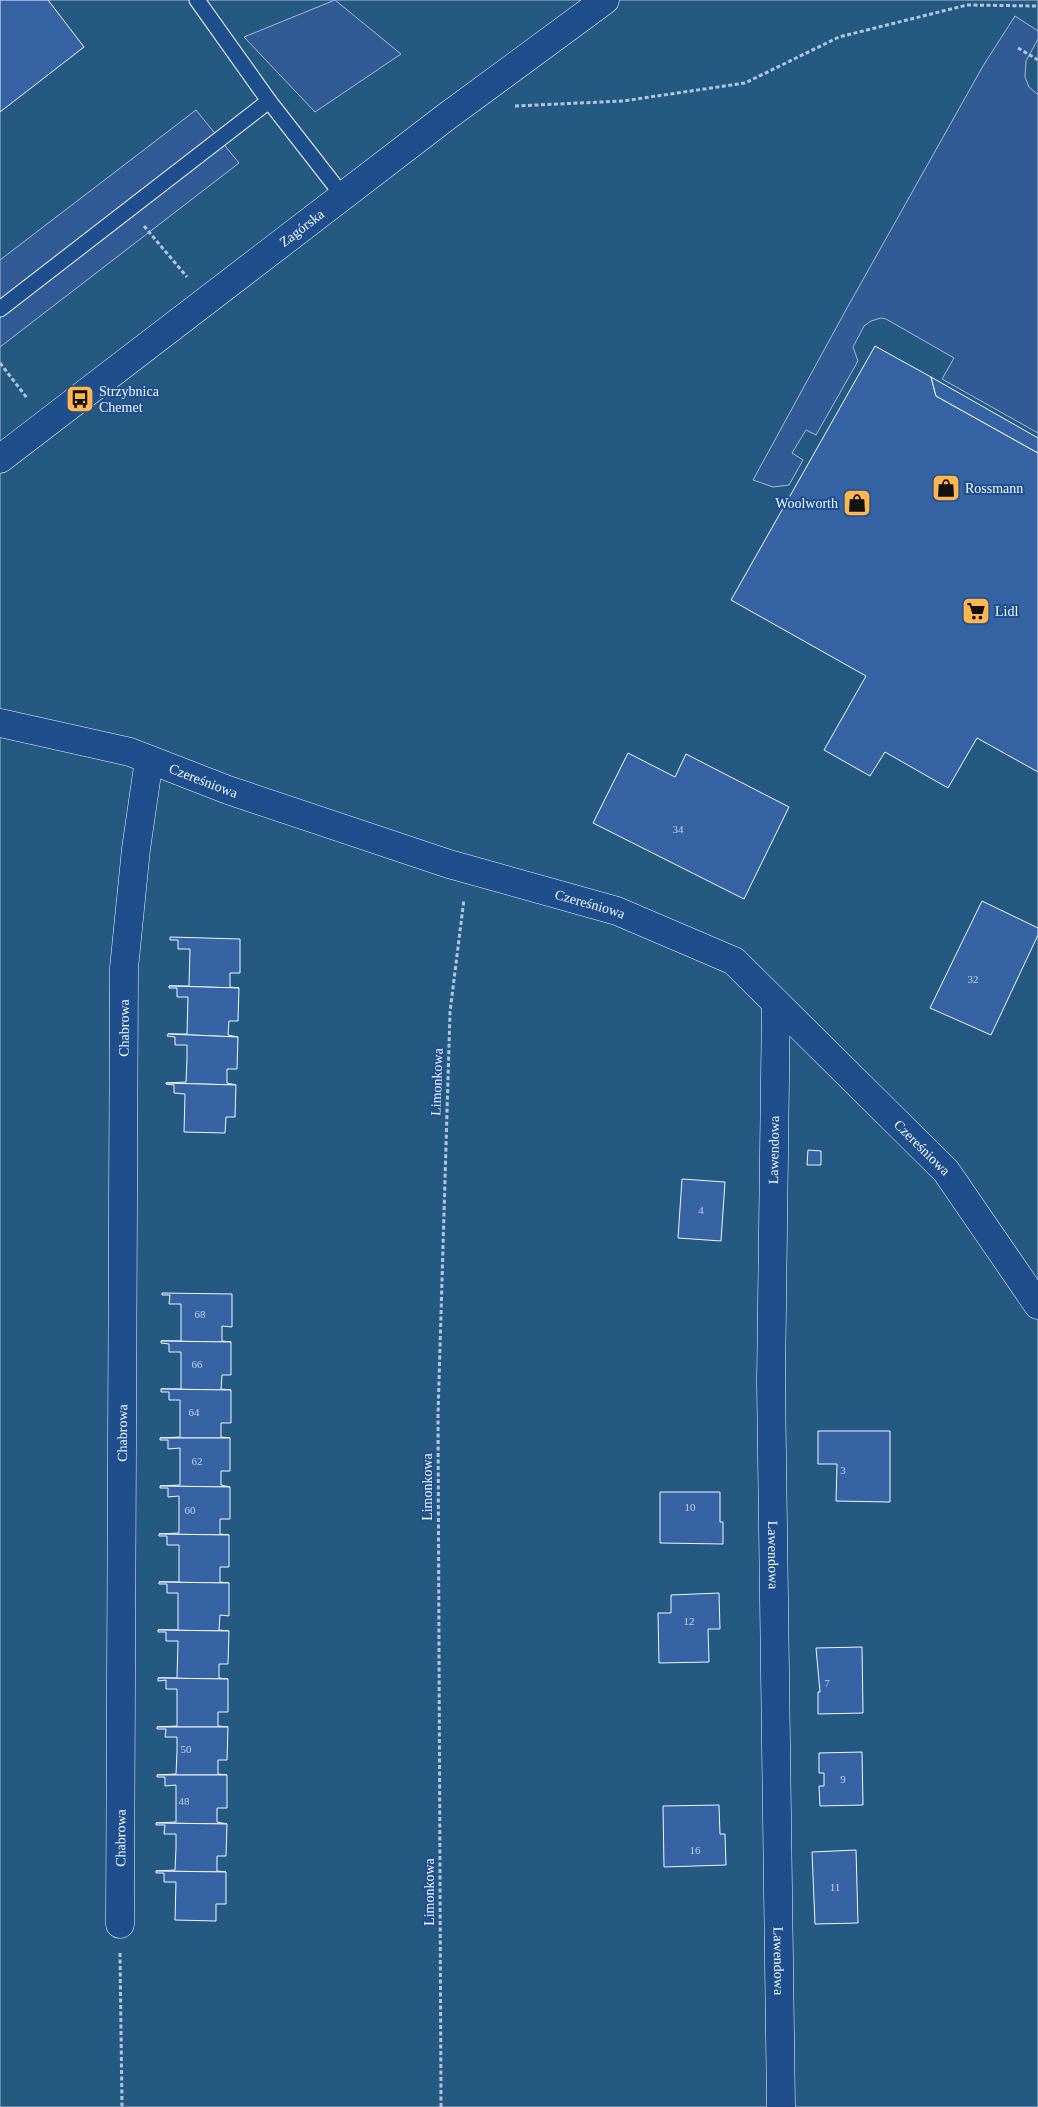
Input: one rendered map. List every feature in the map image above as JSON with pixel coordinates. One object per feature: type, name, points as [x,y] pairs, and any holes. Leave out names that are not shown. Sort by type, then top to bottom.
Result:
[{"type":"main road","name":"Zagórska","points":[[0,460],[343,196],[605,0]]},
{"type":"main road","name":"Czereśniowa","points":[[0,723],[130,752],[228,790],[468,869],[617,911],[734,961],[946,1171],[1038,1305]]},
{"type":"main road","name":"Chabrowa","points":[[120,1924],[124,968],[136,849],[149,760]]},
{"type":"main road","name":"Lawendowa","points":[[776,1003],[771,1382],[781,2107]]},
{"type":"lane","points":[[197,0],[269,101],[343,196]]},
{"type":"lane","points":[[0,309],[269,101]]},
{"type":"path","points":[[507,107],[528,104],[623,101],[745,83],[838,37],[967,5],[1038,6]]},
{"type":"path","points":[[1018,48],[1038,60]]},
{"type":"path","points":[[130,209],[187,277]]},
{"type":"path","points":[[0,363],[27,398]]},
{"type":"path","name":"Limonkowa","points":[[441,2107],[438,1415],[450,1012],[468,869]]},
{"type":"path","points":[[120,1924],[122,2107]]},
{"type":"shaded area","points":[[0,0],[1038,0],[1038,2107],[0,2107]]},
{"type":"shaded area","points":[[335,0],[401,54],[315,112],[244,37]]},
{"type":"shaded area","points":[[1015,16],[1038,31],[1038,39],[1026,61],[1025,77],[1029,87],[1038,93],[1038,433],[942,379],[954,358],[886,319],[881,318],[871,321],[864,326],[853,347],[858,361],[816,435],[806,430],[792,453],[803,460],[789,485],[773,487],[753,480],[983,66]]},
{"type":"shaded area","points":[[196,110],[239,163],[0,347],[0,260]]},
{"type":"building","points":[[0,0],[48,0],[84,47],[0,112]]},
{"type":"building","points":[[875,346],[931,377],[936,396],[1038,453],[1038,772],[977,738],[948,788],[885,752],[870,776],[824,750],[866,676],[731,600]]},
{"type":"building","points":[[931,377],[1038,438],[1038,453],[936,396]]},
{"type":"building","points":[[628,753],[675,777],[686,754],[789,807],[744,899],[593,823]]},
{"type":"building","points":[[982,901],[1038,928],[1038,935],[991,1035],[930,1008]]},
{"type":"building","points":[[170,937],[240,939],[240,973],[230,973],[230,987],[239,988],[169,986],[189,986],[190,949],[178,949],[178,940],[170,940]]},
{"type":"building","points":[[169,986],[239,988],[238,1021],[229,1021],[228,1035],[238,1037],[168,1034],[187,1034],[188,997],[177,997],[177,988],[169,988]]},
{"type":"building","points":[[168,1034],[238,1037],[237,1069],[227,1069],[227,1083],[236,1085],[166,1083],[186,1082],[187,1059],[187,1045],[175,1045],[175,1037],[167,1036]]},
{"type":"building","points":[[166,1083],[236,1085],[235,1117],[226,1117],[225,1133],[184,1132],[185,1094],[174,1093],[174,1085]]},
{"type":"building","points":[[808,1150],[821,1151],[821,1165],[807,1165]]},
{"type":"building","points":[[682,1179],[725,1182],[721,1241],[678,1238]]},
{"type":"building","points":[[162,1293],[232,1294],[232,1327],[222,1326],[222,1341],[231,1342],[161,1341],[181,1341],[181,1304],[169,1304],[170,1295],[162,1295]]},
{"type":"building","points":[[161,1341],[231,1342],[231,1375],[222,1375],[221,1389],[231,1390],[161,1389],[181,1389],[181,1352],[169,1352],[169,1344],[161,1343]]},
{"type":"building","points":[[161,1389],[231,1390],[231,1423],[221,1423],[221,1437],[230,1438],[160,1438],[180,1437],[180,1400],[169,1400],[169,1392],[161,1392]]},
{"type":"building","points":[[818,1431],[890,1431],[890,1502],[836,1501],[837,1464],[818,1464]]},
{"type":"building","points":[[160,1438],[230,1438],[230,1471],[221,1471],[221,1485],[230,1487],[160,1486],[180,1485],[180,1448],[168,1449],[168,1440],[160,1440]]},
{"type":"building","points":[[160,1486],[230,1487],[230,1519],[220,1519],[220,1534],[229,1535],[159,1534],[179,1533],[179,1496],[168,1497],[168,1488],[160,1488]]},
{"type":"building","points":[[660,1492],[720,1492],[720,1522],[723,1522],[723,1544],[660,1543]]},
{"type":"building","points":[[159,1534],[229,1535],[229,1567],[220,1567],[220,1582],[229,1583],[159,1582],[179,1582],[179,1545],[167,1545],[167,1536],[159,1536]]},
{"type":"building","points":[[159,1582],[229,1583],[229,1616],[220,1615],[219,1630],[229,1631],[158,1630],[178,1630],[178,1593],[167,1593],[167,1584],[159,1584]]},
{"type":"building","points":[[719,1593],[720,1629],[708,1629],[709,1662],[659,1663],[658,1613],[671,1613],[671,1595]]},
{"type":"building","points":[[158,1630],[229,1631],[228,1664],[219,1664],[219,1678],[228,1679],[158,1678],[177,1678],[178,1641],[166,1641],[166,1632],[158,1632]]},
{"type":"building","points":[[862,1647],[863,1713],[818,1714],[818,1692],[820,1692],[816,1648]]},
{"type":"building","points":[[158,1678],[228,1679],[228,1712],[218,1712],[218,1726],[228,1727],[157,1727],[177,1726],[177,1689],[166,1689],[166,1680],[158,1681]]},
{"type":"building","points":[[157,1727],[228,1727],[227,1760],[218,1760],[218,1774],[227,1775],[157,1775],[176,1774],[177,1737],[165,1737],[166,1729],[157,1729]]},
{"type":"building","points":[[862,1752],[863,1805],[820,1806],[819,1786],[824,1786],[824,1773],[819,1773],[819,1753]]},
{"type":"building","points":[[157,1775],[227,1775],[227,1808],[217,1808],[217,1822],[227,1824],[156,1823],[176,1822],[176,1785],[165,1786],[165,1777],[157,1777]]},
{"type":"building","points":[[719,1805],[720,1834],[725,1834],[726,1865],[664,1867],[663,1806]]},
{"type":"building","points":[[156,1823],[227,1824],[226,1856],[217,1856],[217,1871],[226,1872],[156,1871],[175,1870],[176,1834],[164,1834],[165,1825],[156,1825]]},
{"type":"building","points":[[856,1850],[858,1923],[815,1924],[812,1852]]},
{"type":"building","points":[[156,1871],[226,1872],[226,1904],[216,1904],[216,1921],[175,1920],[176,1882],[164,1882],[164,1873],[156,1873]]},
{"type":"place","name":"Strzybnica Chemet","points":[[80,399]]},
{"type":"place","name":"Rossmann","points":[[946,488]]},
{"type":"place","name":"Woolworth","points":[[857,503]]},
{"type":"place","name":"Lidl","points":[[976,611]]}]
